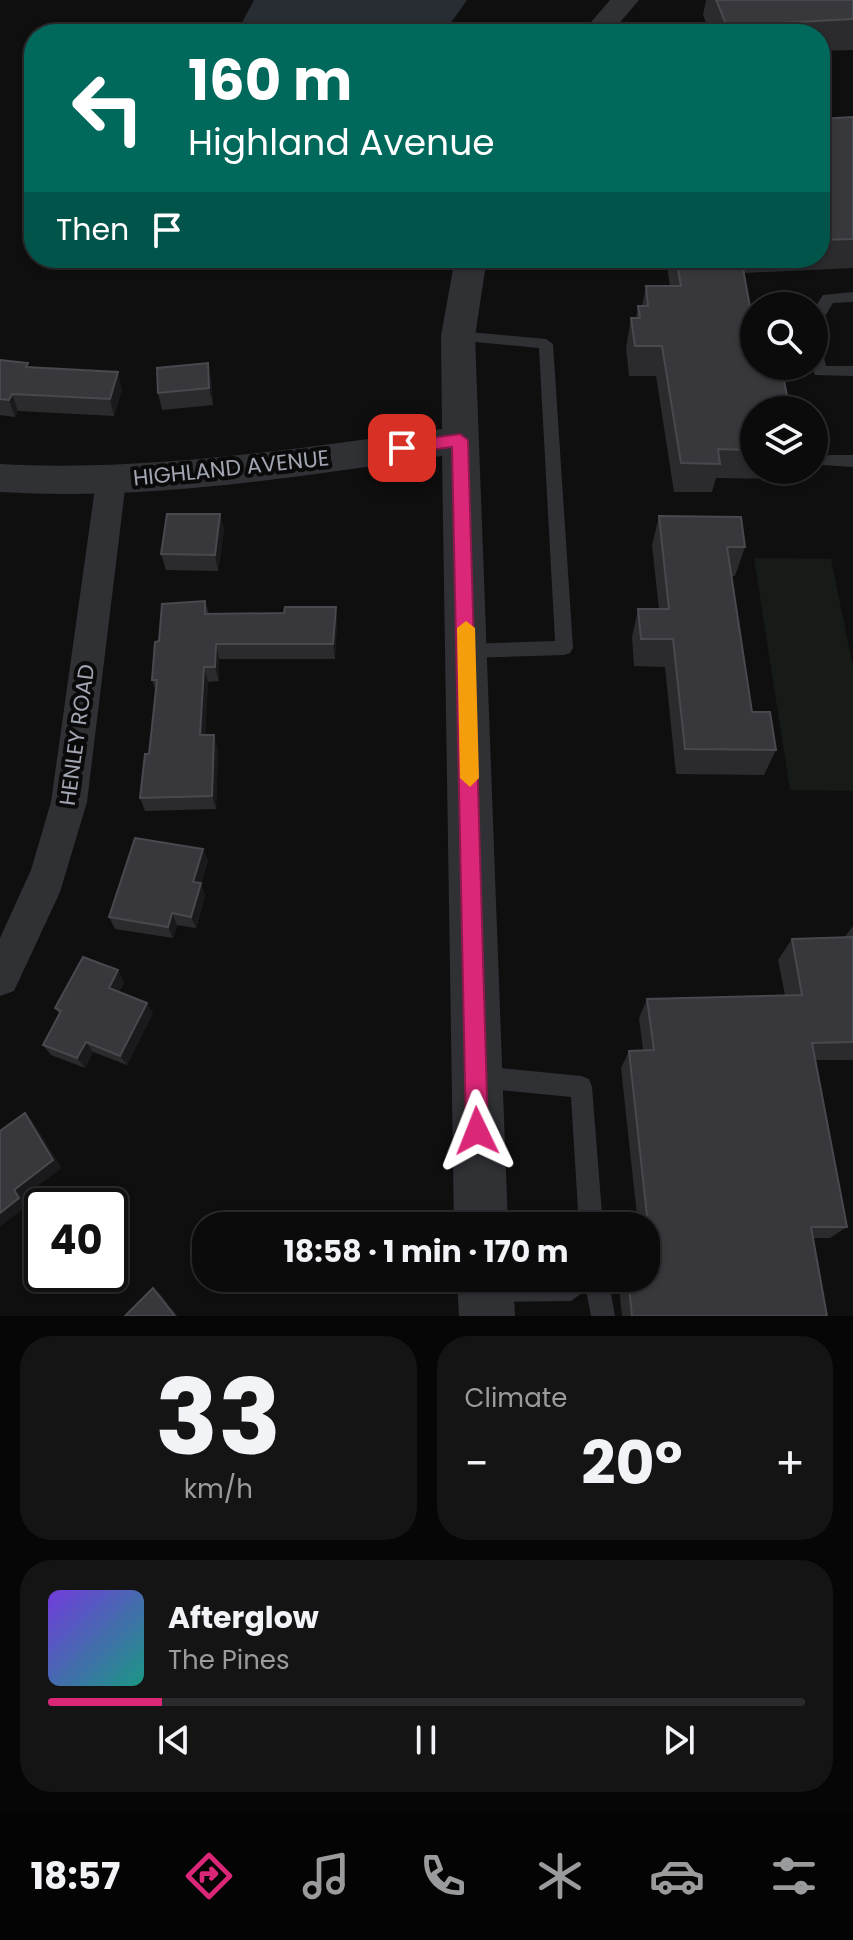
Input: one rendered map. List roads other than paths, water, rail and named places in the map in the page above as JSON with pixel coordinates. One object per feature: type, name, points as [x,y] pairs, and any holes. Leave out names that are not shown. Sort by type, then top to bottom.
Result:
[{"type":"street","points":[[604,24],[625,0]]},
{"type":"street","points":[[469,268],[458,336],[480,1212]]},
{"type":"street","name":"HIGHLAND AVENUE","points":[[0,478],[111,481],[255,468],[460,440]]},
{"type":"street","name":"HENLEY ROAD","points":[[0,977],[43,894],[67,814],[111,481]]},
{"type":"lane","points":[[828,298],[853,297]]},
{"type":"lane","points":[[458,336],[546,344],[564,648],[467,651]]},
{"type":"lane","points":[[828,371],[853,371]]},
{"type":"lane","points":[[829,461],[853,461]]},
{"type":"lane","points":[[475,1077],[581,1087],[590,1212]]},
{"type":"lane","points":[[486,1295],[528,1292]]},
{"type":"lane","points":[[599,1292],[603,1316]]}]
